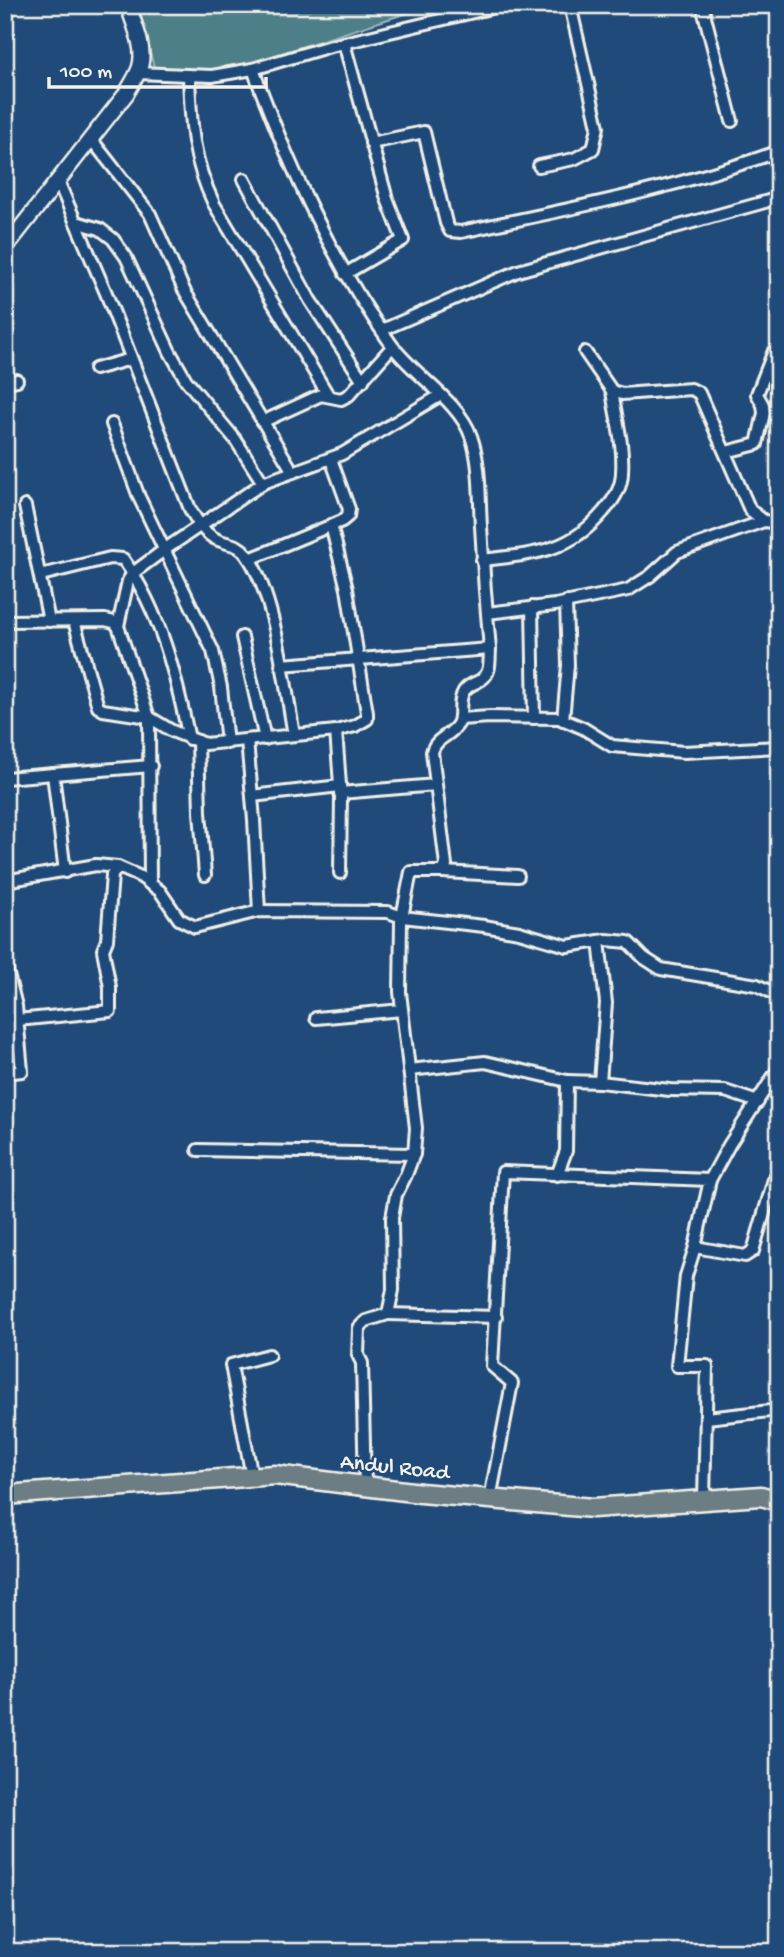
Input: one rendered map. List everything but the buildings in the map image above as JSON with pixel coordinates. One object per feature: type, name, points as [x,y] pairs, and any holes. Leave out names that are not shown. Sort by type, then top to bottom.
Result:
[{"type":"main road","name":"Andul Road","points":[[5,1494],[275,1475],[593,1508],[761,1496],[779,1501]]},
{"type":"street","points":[[5,248],[126,94],[137,73],[141,63],[141,50],[128,5]]},
{"type":"street","points":[[137,73],[212,76],[253,69],[344,43],[503,5]]},
{"type":"street","points":[[539,166],[574,159],[593,149],[598,127],[569,5]]},
{"type":"street","points":[[702,5],[732,121]]},
{"type":"street","points":[[344,43],[387,199],[403,240],[345,274]]},
{"type":"street","points":[[253,69],[277,133],[315,217],[345,274],[393,347],[463,421],[475,449],[490,649],[489,673],[464,691],[459,702],[460,719],[457,726],[434,744],[432,752],[446,865],[443,872]]},
{"type":"street","points":[[189,76],[191,135],[202,179],[214,204],[328,395]]},
{"type":"street","points":[[372,143],[424,132],[450,232],[461,232],[635,194],[747,163],[779,151]]},
{"type":"street","points":[[90,139],[150,214],[184,290],[293,472]]},
{"type":"street","points":[[244,179],[310,300],[363,382]]},
{"type":"street","points":[[58,181],[181,490],[199,525],[215,540],[237,545],[250,559],[268,597],[294,735]]},
{"type":"street","points":[[382,330],[518,271],[779,198]]},
{"type":"street","points":[[76,222],[100,229],[113,239],[125,257],[186,380],[235,439],[263,483]]},
{"type":"street","points":[[262,422],[315,397],[328,395],[341,399],[363,382],[393,347]]},
{"type":"street","points":[[726,452],[757,444],[764,413],[757,394],[774,351]]},
{"type":"street","points":[[482,560],[544,552],[567,543],[591,527],[613,501],[622,475],[622,453],[612,391],[585,352]]},
{"type":"street","points":[[95,369],[131,359]]},
{"type":"street","points":[[612,391],[622,394],[691,388],[699,393],[750,510],[764,521]]},
{"type":"street","points":[[118,626],[128,581],[133,573],[164,550],[263,483],[331,459],[440,395]]},
{"type":"street","points":[[112,424],[139,497],[213,651],[221,687],[227,743]]},
{"type":"street","points":[[250,559],[348,516],[349,509],[331,459]]},
{"type":"street","points":[[25,506],[49,621]]},
{"type":"street","points":[[487,613],[628,590],[650,576],[677,552],[764,521],[779,523]]},
{"type":"street","points":[[74,621],[98,707],[103,710],[149,717],[205,744],[336,731],[355,726],[366,719],[346,589],[331,525]]},
{"type":"street","points":[[41,575],[118,557],[123,559],[133,573],[165,641],[193,740],[205,875]]},
{"type":"street","points":[[563,720],[568,665],[566,602]]},
{"type":"street","points":[[532,607],[534,718]]},
{"type":"street","points":[[5,621],[105,620],[118,626],[149,717],[150,884]]},
{"type":"street","points":[[242,637],[265,739]]},
{"type":"street","points":[[281,665],[490,649]]},
{"type":"street","points":[[460,719],[490,717],[563,720],[583,728],[612,746],[684,752],[779,747]]},
{"type":"street","points":[[336,731],[340,789],[340,873]]},
{"type":"street","points":[[247,740],[259,911]]},
{"type":"street","points":[[5,778],[151,766]]},
{"type":"street","points":[[53,774],[65,872]]},
{"type":"street","points":[[252,796],[436,785]]},
{"type":"street","points":[[5,881],[96,865],[118,867],[160,891],[179,919],[195,927],[259,911],[388,912],[402,917],[495,928],[567,946],[600,941],[628,942],[644,958],[661,968],[757,985],[779,996]]},
{"type":"street","points":[[17,1020],[110,1011],[110,987],[103,950],[107,940],[112,875],[118,867]]},
{"type":"street","points":[[388,1314],[393,1290],[393,1218],[396,1195],[414,1154],[416,1128],[400,992],[402,917],[411,872],[518,876]]},
{"type":"street","points":[[600,941],[606,1003],[600,1082]]},
{"type":"street","points":[[5,965],[17,1020],[22,1070],[5,1073]]},
{"type":"street","points":[[316,1018],[402,1010]]},
{"type":"street","points":[[409,1070],[485,1062],[567,1081],[670,1090],[725,1091],[758,1102]]},
{"type":"street","points":[[704,1500],[707,1366],[677,1366],[686,1276],[710,1180],[729,1145],[779,1069]]},
{"type":"street","points":[[557,1175],[566,1152],[567,1081]]},
{"type":"street","points":[[198,1150],[414,1154]]},
{"type":"street","points":[[695,1247],[745,1256],[754,1251],[779,1162]]},
{"type":"street","points":[[490,1499],[512,1383],[492,1366],[503,1172],[710,1180]]},
{"type":"street","points":[[365,1486],[359,1328],[366,1321],[388,1314],[496,1317]]},
{"type":"street","points":[[252,1477],[231,1365],[270,1355]]},
{"type":"street","points":[[706,1418],[779,1410]]},
{"type":"green space","points":[[138,5],[441,5],[401,15],[229,70],[155,72]]}]
